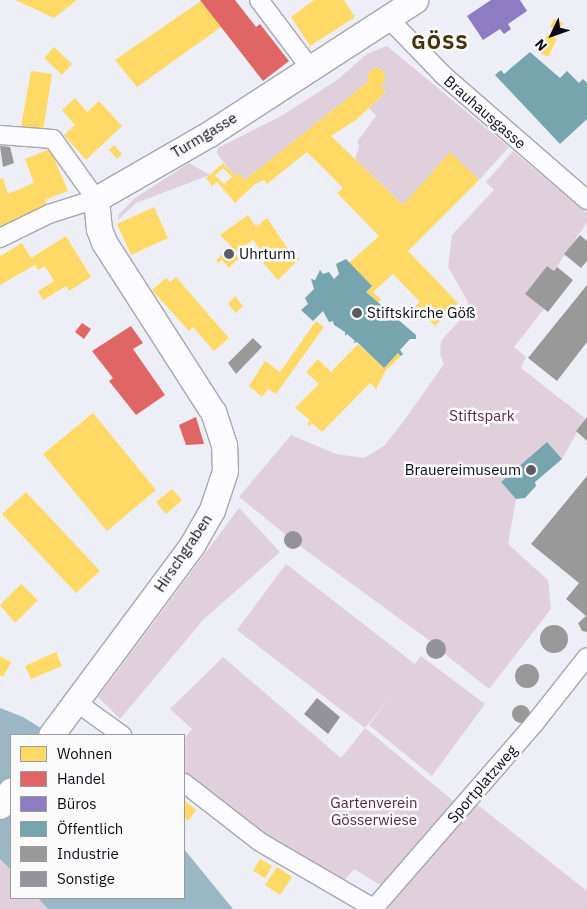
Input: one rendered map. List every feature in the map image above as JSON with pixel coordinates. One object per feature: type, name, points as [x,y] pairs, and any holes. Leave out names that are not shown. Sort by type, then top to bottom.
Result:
[{"type":"main road","name":"Turmgasse","points":[[96,199],[311,69],[415,0]]},
{"type":"main road","name":"Hirschgraben","points":[[53,733],[192,545],[212,510],[225,471],[224,445],[213,412],[104,242],[99,229],[96,199]]},
{"type":"main road","points":[[0,806],[10,791]]},
{"type":"street","points":[[259,0],[311,69]]},
{"type":"street","name":"Brauhausgasse","points":[[388,18],[442,74],[587,200]]},
{"type":"street","points":[[0,135],[53,139],[96,199],[49,214],[0,238]]},
{"type":"street","name":"Sportplatzweg","points":[[375,909],[534,724],[587,657]]},
{"type":"street","points":[[76,702],[121,734]]},
{"type":"street","points":[[185,784],[260,842],[375,909]]},
{"type":"green space","points":[[387,46],[509,147],[479,180],[450,153],[403,205],[355,159],[359,146],[357,142],[376,116],[369,108],[386,92],[381,86],[385,81],[385,72],[376,67],[368,73],[368,82],[245,180],[238,173],[235,176],[217,154],[218,148],[283,115],[337,80],[367,54]]},
{"type":"green space","name":"Stiftspark","points":[[513,151],[587,213],[587,222],[554,271],[547,266],[525,294],[544,309],[514,347],[526,357],[521,368],[585,418],[562,459],[535,453],[501,482],[516,499],[508,544],[548,580],[551,609],[489,689],[445,654],[443,643],[438,640],[430,641],[300,546],[239,497],[291,435],[336,454],[364,458],[384,446],[444,364],[440,354],[441,341],[467,312],[468,302],[448,267],[452,235],[494,190],[486,182]]},
{"type":"green space","points":[[189,163],[210,175],[136,203],[118,220],[119,214],[135,198]]},
{"type":"green space","points":[[239,508],[280,552],[203,620],[120,719],[98,697]]},
{"type":"green space","points":[[286,564],[415,664],[421,656],[485,704],[432,776],[369,725],[391,696],[365,728],[237,630]]},
{"type":"green space","points":[[223,657],[341,758],[365,728],[457,804],[385,888],[354,869],[343,882],[272,846],[185,775],[185,738],[192,729],[170,709]]},
{"type":"green space","name":"Gartenverein Gösserwiese","points":[[474,802],[587,891],[587,909],[388,909],[387,904]]},
{"type":"green space","points":[[0,859],[10,869],[10,899],[39,899],[48,909],[0,909]]},
{"type":"water","points":[[0,708],[23,717],[50,734],[10,734],[10,869],[0,859]]},
{"type":"water","points":[[185,850],[233,909],[48,909],[39,899],[185,899]]},
{"type":"building: Wohnen","points":[[15,0],[77,0],[54,18]]},
{"type":"building: Wohnen","points":[[314,0],[344,0],[355,17],[310,46],[291,17]]},
{"type":"building: Wohnen","points":[[201,1],[221,27],[137,87],[115,60]]},
{"type":"building: Wohnen","points":[[554,19],[563,23],[559,31],[550,27]]},
{"type":"building: Wohnen","points":[[548,34],[557,39],[548,57],[538,52]]},
{"type":"building: Wohnen","points":[[54,47],[72,64],[62,75],[44,58]]},
{"type":"building: Wohnen","points":[[376,67],[385,72],[385,81],[381,86],[386,92],[356,120],[331,136],[403,205],[450,152],[479,180],[408,251],[458,303],[435,326],[415,307],[420,302],[393,274],[373,292],[381,300],[378,303],[366,292],[372,286],[349,263],[379,236],[337,193],[343,188],[307,152],[267,184],[264,180],[255,184],[235,203],[217,182],[212,186],[206,178],[223,163],[235,176],[238,173],[245,180],[368,82],[368,73]],"holes":[[[223,168],[232,177],[224,184],[215,175]]]},
{"type":"building: Wohnen","points":[[31,71],[52,74],[43,131],[21,127]]},
{"type":"building: Wohnen","points":[[75,98],[87,112],[99,101],[122,126],[86,160],[64,135],[75,125],[62,110]]},
{"type":"building: Wohnen","points":[[114,145],[122,154],[117,159],[109,150]]},
{"type":"building: Wohnen","points":[[50,149],[68,191],[45,200],[47,205],[0,227],[0,179],[3,178],[8,194],[34,183],[25,159]]},
{"type":"building: Wohnen","points":[[154,207],[168,238],[131,255],[117,224]]},
{"type":"building: Wohnen","points":[[248,215],[256,227],[267,218],[290,252],[292,251],[299,259],[278,280],[263,263],[268,259],[253,240],[237,251],[234,248],[232,250],[239,258],[229,268],[222,260],[218,263],[216,260],[231,246],[220,235]]},
{"type":"building: Wohnen","points":[[66,236],[91,277],[69,291],[66,286],[43,300],[38,291],[54,281],[45,266],[38,270],[35,265],[0,285],[0,256],[22,243],[31,258]]},
{"type":"building: Wohnen","points":[[176,277],[229,338],[214,351],[193,327],[189,331],[152,290],[166,278],[170,282]]},
{"type":"building: Wohnen","points":[[235,296],[243,306],[236,313],[228,304]]},
{"type":"building: Wohnen","points":[[316,321],[324,327],[276,394],[268,389],[262,397],[249,386],[265,361],[280,372]]},
{"type":"building: Wohnen","points":[[358,344],[384,368],[398,353],[401,356],[386,370],[376,389],[370,383],[322,432],[312,423],[310,426],[307,424],[310,420],[295,408],[319,384],[306,372],[318,359],[331,372]]},
{"type":"building: Wohnen","points":[[93,413],[156,490],[107,531],[43,454]]},
{"type":"building: Wohnen","points":[[172,489],[182,500],[166,514],[156,502]]},
{"type":"building: Wohnen","points":[[26,492],[100,571],[76,593],[2,514]]},
{"type":"building: Wohnen","points":[[21,584],[38,600],[15,623],[0,605]]},
{"type":"building: Wohnen","points":[[56,652],[62,666],[31,679],[25,666]]},
{"type":"building: Wohnen","points":[[0,656],[11,662],[3,677],[0,675]]},
{"type":"building: Wohnen","points":[[185,801],[196,810],[188,821],[185,818]]},
{"type":"building: Wohnen","points":[[260,859],[272,866],[265,878],[253,871]]},
{"type":"building: Wohnen","points":[[277,867],[292,877],[280,895],[265,885]]},
{"type":"building: Handel","points":[[200,0],[235,0],[256,27],[260,24],[289,61],[263,81]]},
{"type":"building: Handel","points":[[82,323],[91,329],[84,339],[75,332]]},
{"type":"building: Handel","points":[[131,326],[143,343],[133,349],[165,395],[136,415],[109,381],[113,378],[92,351]]},
{"type":"building: Handel","points":[[196,417],[204,444],[186,445],[179,425]]},
{"type":"building: Büros","points":[[491,0],[520,0],[527,11],[508,24],[511,29],[504,34],[500,29],[483,40],[467,16]]},
{"type":"building: Öffentlich","points":[[530,52],[560,78],[567,71],[579,83],[583,79],[587,83],[587,119],[560,144],[495,75],[501,70],[504,74]]},
{"type":"building: Öffentlich","name":"Stiftskirche Göß","points":[[346,259],[372,286],[366,292],[416,335],[416,339],[410,339],[400,350],[403,354],[401,356],[398,353],[384,368],[357,342],[353,343],[355,341],[347,334],[345,336],[345,332],[334,325],[333,321],[329,322],[323,311],[313,321],[301,310],[308,304],[305,298],[314,289],[311,279],[315,280],[320,270],[323,274],[329,272],[334,279],[339,274],[336,264]]},
{"type":"building: Öffentlich","name":"Brauereimuseum","points":[[547,442],[562,459],[535,482],[536,486],[525,498],[516,499],[501,482]]},
{"type":"building: Industrie","points":[[0,146],[10,147],[14,163],[3,167]]},
{"type":"building: Industrie","points":[[580,235],[587,241],[587,261],[581,268],[564,254]]},
{"type":"building: Industrie","points":[[547,266],[554,271],[557,267],[573,280],[548,312],[525,294]]},
{"type":"building: Industrie","points":[[587,285],[587,342],[557,381],[528,358]]},
{"type":"building: Industrie","points":[[253,338],[262,347],[236,374],[228,363]]},
{"type":"building: Industrie","points":[[587,417],[587,441],[576,431]]},
{"type":"building: Industrie","points":[[587,476],[587,632],[582,631],[578,623],[586,616],[566,599],[579,583],[531,544]]},
{"type":"building: Industrie","points":[[554,625],[564,629],[568,639],[564,649],[554,653],[544,649],[540,639],[544,629]]},
{"type":"building: Industrie","points":[[527,664],[536,667],[539,676],[536,685],[527,688],[518,685],[515,676],[518,667]]},
{"type":"building: Industrie","points":[[517,705],[525,705],[530,710],[528,721],[517,723],[512,718],[512,710]]},
{"type":"building: Sonstige","points":[[289,531],[297,531],[302,536],[300,547],[289,549],[284,544],[284,536]]},
{"type":"building: Sonstige","points":[[436,639],[443,642],[446,649],[443,656],[436,659],[429,656],[426,649],[429,642]]},
{"type":"building: Sonstige","points":[[317,698],[340,717],[328,734],[304,714]]},
{"type":"place","name":"Uhrturm","points":[[229,254]]},
{"type":"place","name":"Stiftskirche Göß","points":[[357,313]]},
{"type":"place","name":"Brauereimuseum","points":[[531,470]]},
{"type":"district","name":"GÖSS","points":[[440,41]]}]
